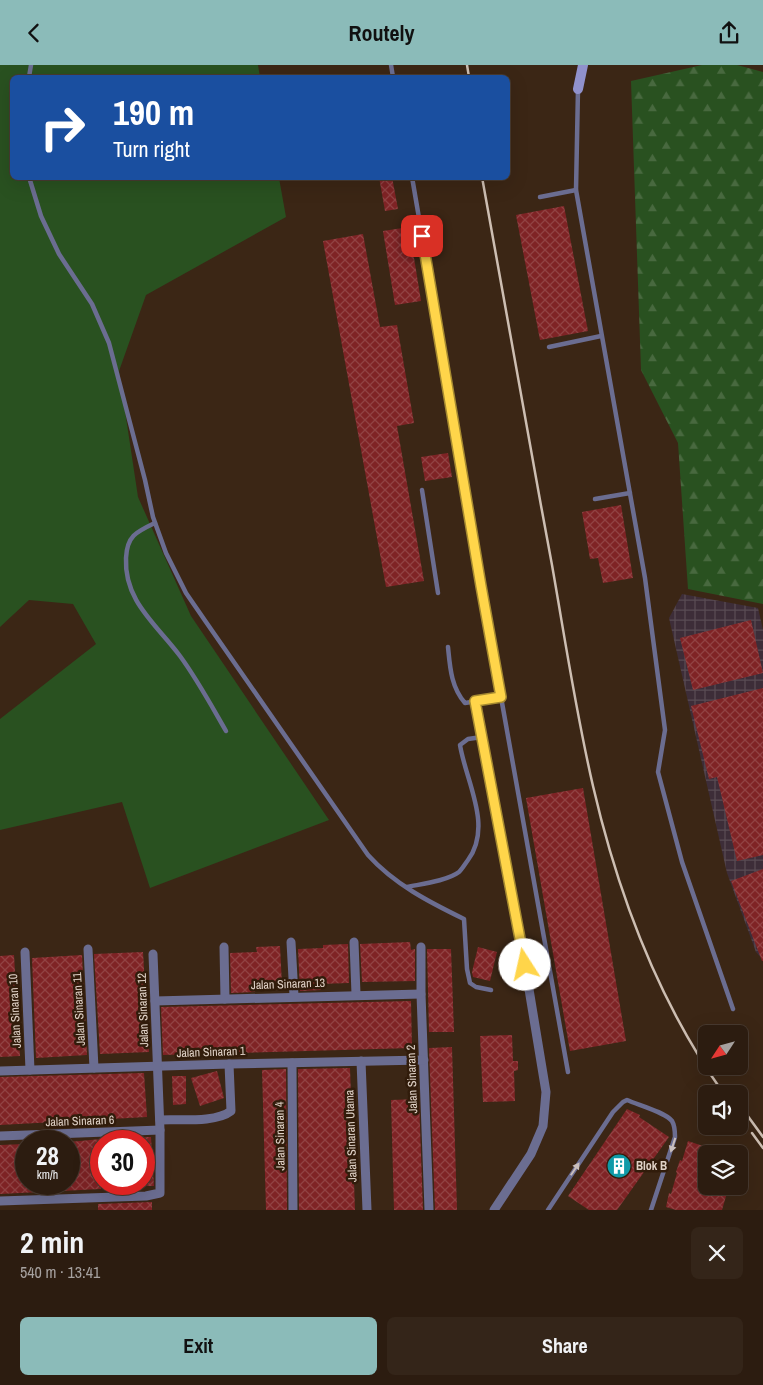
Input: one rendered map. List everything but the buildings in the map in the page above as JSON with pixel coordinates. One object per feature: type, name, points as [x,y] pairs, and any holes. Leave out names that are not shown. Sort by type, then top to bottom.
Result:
[{"type":"street","points":[[578,89],[580,68],[588,65]]},
{"type":"street","points":[[475,701],[522,947],[546,1092],[543,1126],[531,1154],[494,1210]]},
{"type":"street","points":[[291,942],[294,996]]},
{"type":"street","points":[[354,942],[356,994]]},
{"type":"street","points":[[224,947],[225,999]]},
{"type":"street","name":"Jalan Sinaran 2","points":[[421,947],[429,1210]]},
{"type":"street","name":"Jalan Sinaran 11","points":[[88,949],[94,1068]]},
{"type":"street","name":"Jalan Sinaran 10","points":[[25,952],[30,1070]]},
{"type":"street","name":"Jalan Sinaran 12","points":[[0,1201],[146,1196],[160,1193],[160,1120],[153,954]]},
{"type":"street","name":"Jalan Sinaran 13","points":[[155,1001],[356,994],[421,994]]},
{"type":"street","name":"Jalan Sinaran 1","points":[[0,1071],[424,1060]]},
{"type":"street","name":"Jalan Sinaran Utama","points":[[360,1061],[367,1210]]},
{"type":"street","name":"Jalan Sinaran 4","points":[[292,1063],[293,1210]]},
{"type":"street","points":[[160,1120],[214,1118],[231,1111],[229,1064]]},
{"type":"street","name":"Jalan Sinaran 6","points":[[0,1136],[160,1130]]},
{"type":"lane","points":[[578,89],[576,190],[645,578],[665,730],[658,772],[682,862],[733,1009]]},
{"type":"lane","points":[[30,180],[41,217],[59,254],[92,304],[109,343],[155,523],[166,553],[186,593],[368,855],[383,870],[407,887],[437,906],[464,919],[466,960],[470,983],[476,987],[491,990]]},
{"type":"lane","points":[[413,180],[501,697],[568,1072]]},
{"type":"lane","points":[[540,197],[576,190]]},
{"type":"lane","points":[[549,347],[601,337]]},
{"type":"lane","points":[[422,491],[438,593]]},
{"type":"lane","points":[[595,499],[630,493]]},
{"type":"lane","points":[[155,523],[139,530],[129,540],[126,573],[133,597],[180,656],[208,698],[226,731]]},
{"type":"lane","points":[[448,647],[451,674],[458,695],[465,703],[501,697]]},
{"type":"lane","points":[[407,887],[447,878],[459,872],[473,852],[479,831],[477,811],[463,763],[460,745],[468,739],[482,737]]},
{"type":"lane","points":[[548,1210],[613,1112],[627,1100],[667,1116],[672,1121],[675,1129],[676,1137],[651,1210]]},
{"type":"shaded area","points":[[682,594],[758,608],[763,630],[763,960],[756,952],[727,873],[669,618]]},
{"type":"green space","points":[[0,65],[258,65],[260,75],[10,75],[10,180],[279,180],[286,217],[146,295],[119,371],[138,497],[191,616],[329,820],[150,888],[122,802],[0,830],[0,719],[96,644],[73,604],[29,600],[0,627]]},
{"type":"green space","points":[[702,65],[737,65],[763,72],[763,604],[688,589],[678,443],[641,370],[631,81]]},
{"type":"railway","points":[[467,65],[469,75]]},
{"type":"railway","points":[[483,180],[576,704],[603,827],[628,907],[661,985],[680,1023],[718,1085]]},
{"type":"railway","points":[[748,1116],[763,1137]]},
{"type":"railway","points":[[752,1133],[763,1148]]},
{"type":"place","name":"Blok B","points":[[619,1166]]},
{"type":"route","points":[[422,236],[501,697],[475,701],[525,965]]}]
